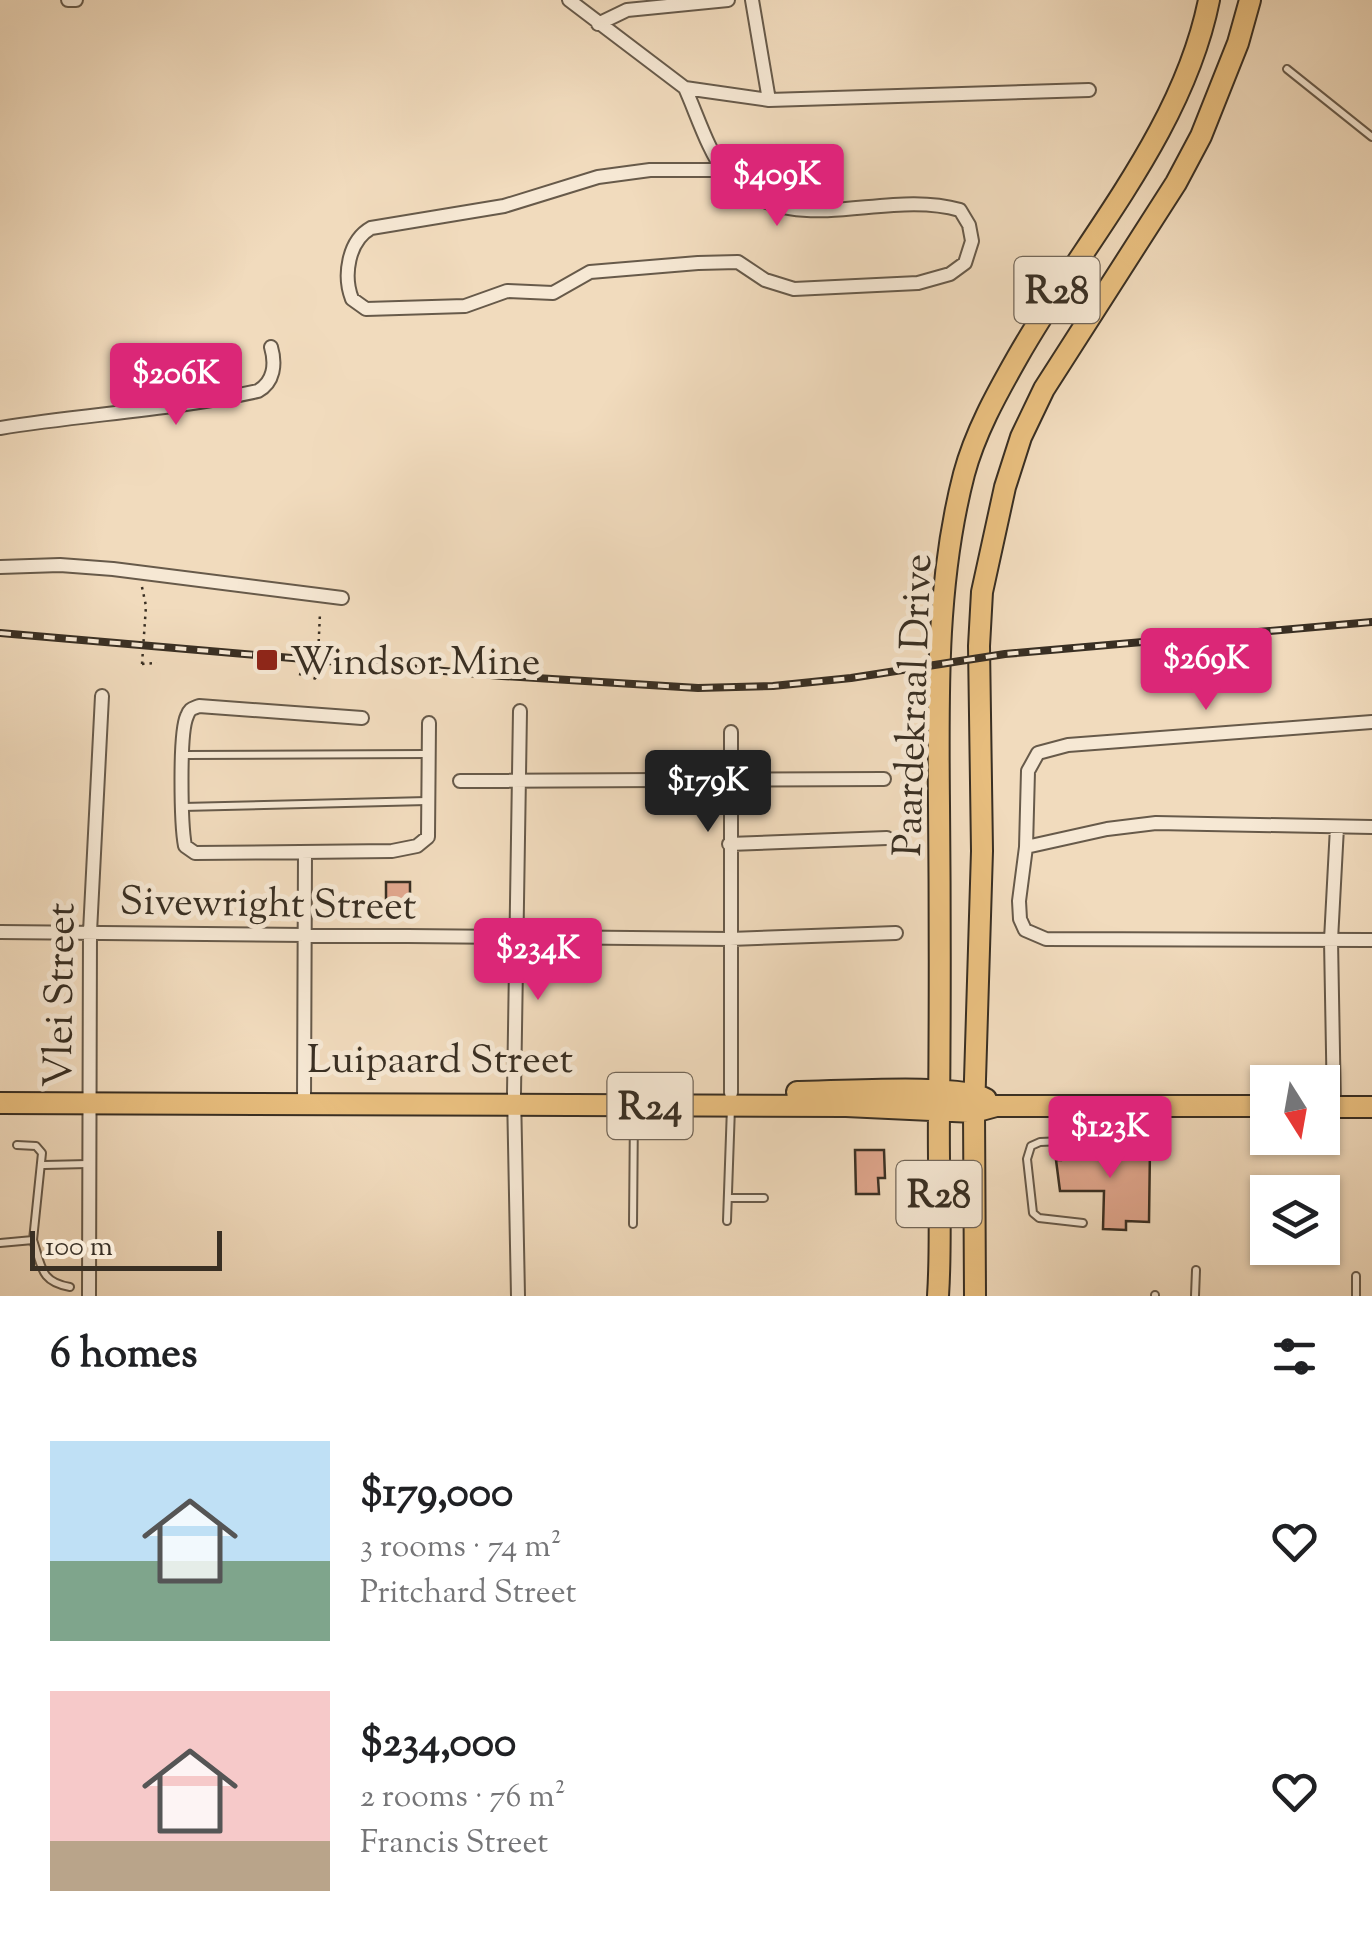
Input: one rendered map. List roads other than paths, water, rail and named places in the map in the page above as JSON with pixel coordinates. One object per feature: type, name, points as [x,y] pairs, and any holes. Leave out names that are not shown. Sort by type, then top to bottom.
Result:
[{"type":"main road","name":"Paardekraal Drive","points":[[938,1296],[938,710],[942,595],[964,473],[988,409],[1047,305],[1149,150],[1186,77],[1204,28],[1209,0]]},
{"type":"main road","name":"Paardekraal Drive","points":[[974,1296],[982,592],[1005,488],[1021,437],[1044,388],[1176,183],[1201,136],[1238,43],[1250,0]]},
{"type":"main road","name":"Luipaard Street","points":[[0,1091],[89,1097],[845,1099],[975,1102],[996,1106],[1250,1106]]},
{"type":"main road","name":"Luipaard Street","points":[[0,1103],[89,1097]]},
{"type":"main road","name":"Luipaard Street","points":[[515,1099],[634,1106],[731,1099]]},
{"type":"main road","points":[[1340,1107],[1372,1107]]},
{"type":"street","points":[[68,0],[76,0]]},
{"type":"street","points":[[568,0],[686,88],[769,100],[1088,90]]},
{"type":"street","points":[[598,24],[627,10],[728,0]]},
{"type":"street","points":[[752,0],[769,100]]},
{"type":"street","points":[[686,88],[724,170],[757,200],[807,211],[941,204],[960,210],[970,225],[972,242],[965,262],[950,274],[918,283],[794,290],[764,280],[738,262],[590,272],[553,293],[507,291],[466,306],[366,309],[355,304],[348,290],[351,256],[361,234],[371,228],[504,206],[598,177],[650,170],[724,170]]},
{"type":"street","points":[[0,428],[158,409],[258,391],[267,386],[272,375],[270,347]]},
{"type":"street","points":[[0,567],[43,565],[113,570],[342,598]]},
{"type":"street","name":"Vlei Street","points":[[89,1296],[90,932],[102,696]]},
{"type":"street","points":[[362,718],[199,706],[191,710],[185,718],[185,846],[195,853],[392,851],[417,846],[428,837],[429,723]]},
{"type":"street","points":[[518,1296],[515,1099],[520,711]]},
{"type":"street","points":[[1372,722],[1068,745],[1047,750],[1032,760],[1028,770],[1020,919],[1032,936],[1046,939],[1372,940]]},
{"type":"street","points":[[731,732],[731,1099]]},
{"type":"street","points":[[460,781],[884,779]]},
{"type":"street","points":[[1026,847],[1137,824],[1372,827]]},
{"type":"street","points":[[1329,1065],[1337,827]]},
{"type":"street","points":[[729,844],[887,838]]},
{"type":"street","points":[[304,1099],[305,852]]},
{"type":"street","name":"Sivewright Street","points":[[0,932],[518,938],[896,933]]},
{"type":"lane","points":[[1287,69],[1372,137]]},
{"type":"lane","points":[[184,755],[428,754]]},
{"type":"lane","points":[[183,807],[428,801]]},
{"type":"lane","points":[[727,1220],[731,1099]]},
{"type":"lane","points":[[632,1224],[634,1106]]},
{"type":"lane","points":[[1083,1223],[1039,1218],[1033,1213],[1027,1159],[1031,1146],[1120,1136],[1124,1129],[1124,1106]]},
{"type":"lane","points":[[17,1145],[36,1146],[42,1153],[44,1164],[33,1240],[47,1279],[52,1284],[70,1287]]},
{"type":"lane","points":[[44,1164],[89,1164]]},
{"type":"lane","points":[[728,1198],[764,1198]]},
{"type":"lane","points":[[0,1243],[33,1240]]},
{"type":"lane","points":[[1195,1296],[1196,1270]]},
{"type":"lane","points":[[1356,1276],[1356,1296]]},
{"type":"railway","points":[[0,633],[502,676],[698,688],[773,686],[1005,654],[1372,622]]},
{"type":"place","name":"Windsor Mine","points":[[267,660]]}]
